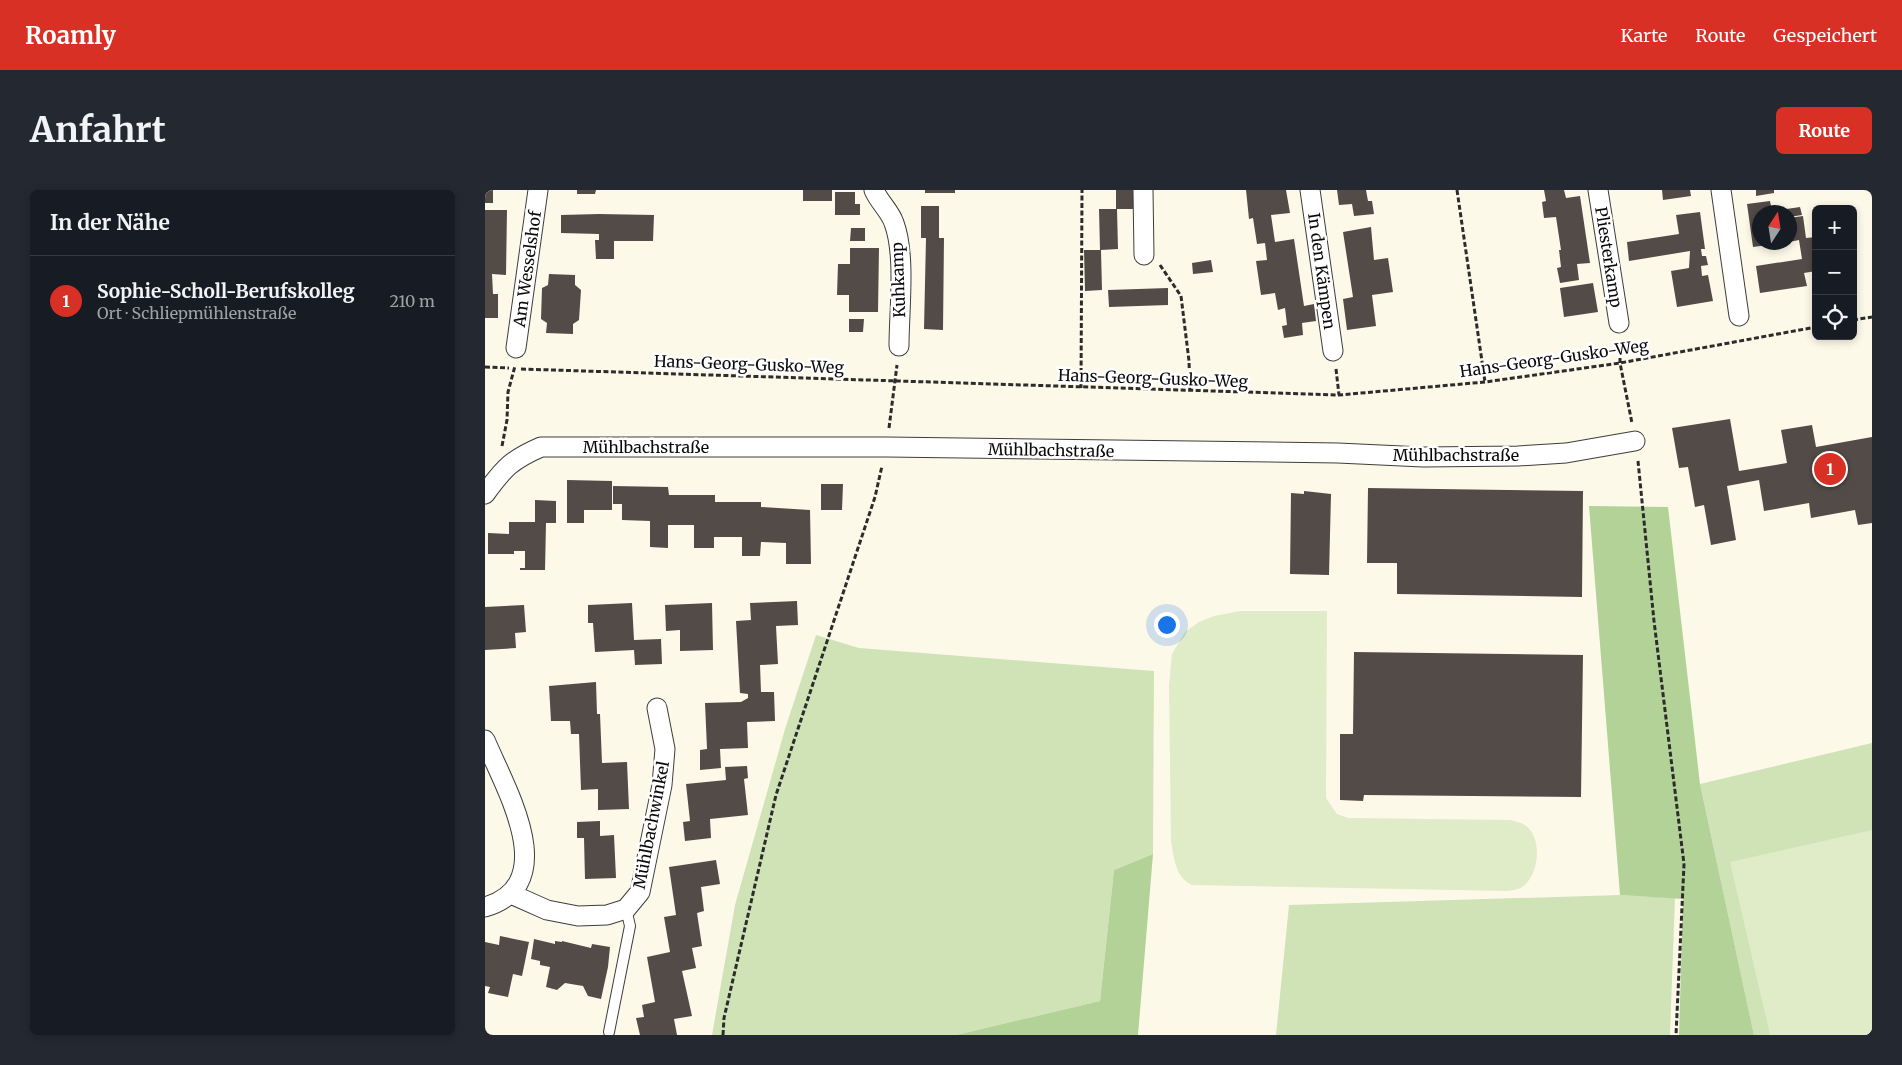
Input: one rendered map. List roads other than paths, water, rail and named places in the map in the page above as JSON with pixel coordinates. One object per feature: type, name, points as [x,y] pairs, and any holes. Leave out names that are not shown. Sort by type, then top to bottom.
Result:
[{"type":"street","name":"Am Wesselshof","points":[[516,348],[538,190]]},
{"type":"street","name":"Kuhkamp","points":[[874,190],[879,201],[894,222],[900,250],[899,346]]},
{"type":"street","points":[[1143,190],[1144,248]]},
{"type":"street","name":"In den Kämpen","points":[[1310,190],[1333,351]]},
{"type":"street","name":"Pliesterkamp","points":[[1598,190],[1619,323]]},
{"type":"street","points":[[1721,190],[1739,316]]},
{"type":"street","name":"Mühlbachstraße","points":[[485,494],[504,468],[521,456],[541,447],[887,447],[1338,453],[1423,457],[1518,456],[1566,453],[1635,441]]},
{"type":"street","name":"Mühlbachwinkel","points":[[511,894],[547,910],[578,916],[607,915],[626,909],[640,892],[662,785],[665,749],[657,708]]},
{"type":"street","points":[[485,740],[520,824],[525,850],[523,875],[511,894],[485,907]]},
{"type":"lane","points":[[609,1032],[630,926],[626,909]]},
{"type":"place","name":"Sophie-Scholl-Berufskolleg","points":[[1830,469]]}]
